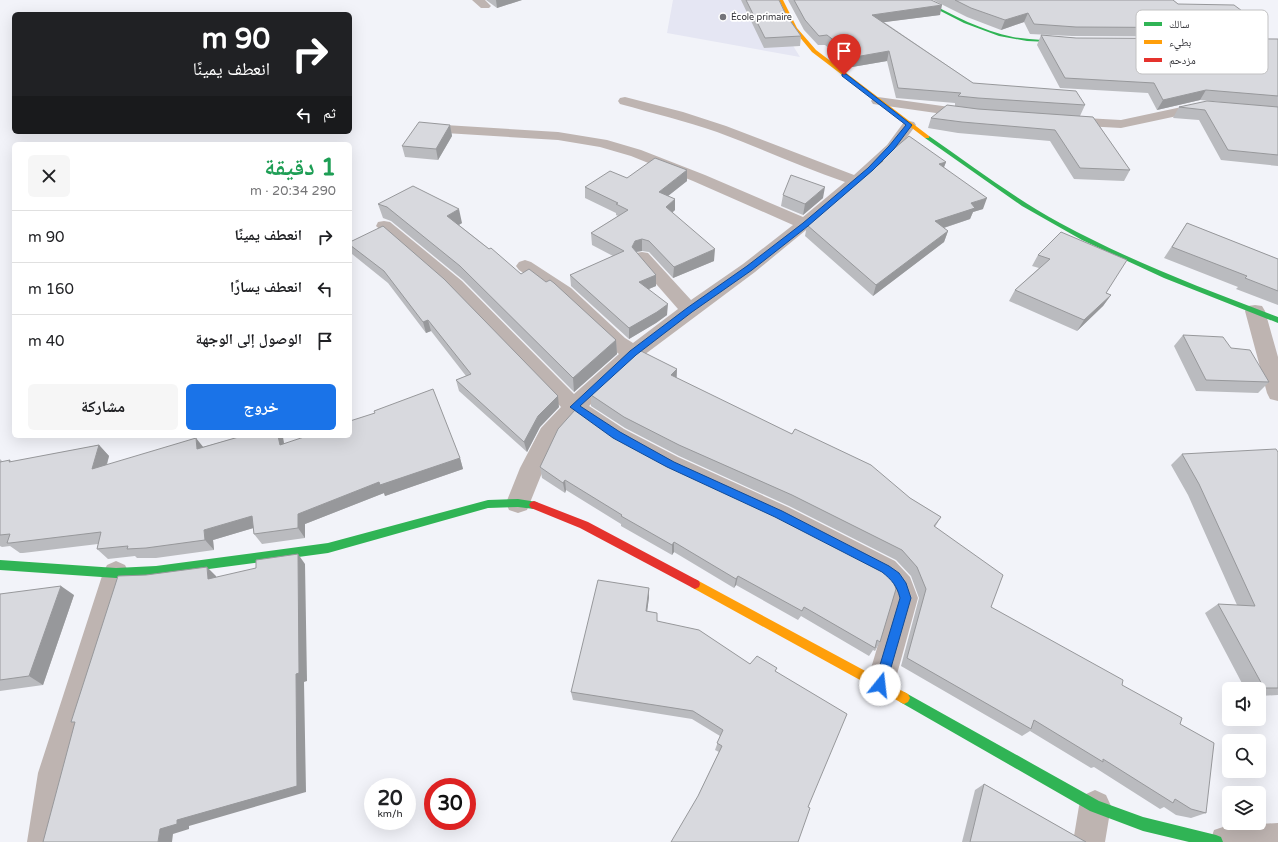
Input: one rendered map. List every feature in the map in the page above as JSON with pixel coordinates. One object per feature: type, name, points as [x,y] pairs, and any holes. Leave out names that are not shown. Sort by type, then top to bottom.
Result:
[{"type":"street","points":[[781,0],[784,11],[810,49],[825,62],[910,125],[1008,194],[1068,230],[1135,262],[1278,320]]},
{"type":"street","points":[[921,0],[974,26],[996,34],[1029,40],[1079,42]]},
{"type":"street","points":[[878,100],[981,115]]},
{"type":"street","points":[[625,101],[678,115],[721,129],[803,162],[856,181]]},
{"type":"street","points":[[1057,121],[1121,124],[1200,106],[1216,107]]},
{"type":"street","points":[[518,503],[532,468],[549,434],[574,407],[633,353],[749,268],[805,224],[892,148],[910,125]]},
{"type":"street","points":[[445,129],[558,136],[602,143],[636,153],[699,178],[805,224]]},
{"type":"street","points":[[384,226],[455,285],[544,378],[574,407],[616,435],[670,464],[779,514],[886,569],[896,577],[903,586],[905,598],[880,685]]},
{"type":"street","points":[[642,257],[690,310]]},
{"type":"street","points":[[525,266],[564,292],[618,343],[633,353]]},
{"type":"street","points":[[1255,311],[1278,393]]},
{"type":"street","points":[[0,565],[116,574],[156,571],[328,548],[488,504],[518,503],[538,506],[584,525],[880,685],[1095,806],[1143,824],[1216,842]]},
{"type":"street","points":[[43,842],[54,773],[116,574]]},
{"type":"street","points":[[1089,842],[1095,806]]},
{"type":"street","points":[[1226,842],[1278,839]]},
{"type":"shaded area","name":"École primaire","points":[[673,0],[765,0],[800,57],[667,33]]},
{"type":"building","points":[[746,0],[779,0],[786,15],[801,36],[765,38]]},
{"type":"building","points":[[794,0],[931,0],[942,5],[872,15],[973,83],[1076,91],[1085,105],[978,98],[958,96],[961,93],[898,88],[889,51],[855,57],[827,35],[819,36],[805,20]]},
{"type":"building","points":[[955,0],[1173,0],[1178,4],[1234,5],[1241,10],[1136,10],[1136,27],[1076,27],[1034,24],[1028,13],[1005,20],[971,8]]},
{"type":"building","points":[[1041,35],[1076,38],[1136,38],[1136,74],[1268,74],[1268,39],[1278,39],[1278,96],[1206,90],[1163,100],[1154,83],[1065,78]]},
{"type":"building","points":[[1207,101],[1278,107],[1278,155],[1228,150],[1205,110],[1179,107]]},
{"type":"building","points":[[947,105],[978,109],[1093,117],[1130,170],[1080,168],[1055,130],[931,118]]},
{"type":"building","points":[[419,122],[450,125],[436,149],[402,146]]},
{"type":"building","points":[[909,136],[946,162],[939,164],[987,198],[971,203],[975,208],[935,221],[948,231],[876,285],[807,225],[823,211],[821,211],[844,194],[883,161],[882,159]]},
{"type":"building","points":[[655,158],[687,170],[659,192],[675,199],[666,207],[715,249],[674,267],[649,241],[642,239],[635,241],[632,247],[656,275],[639,282],[668,304],[629,328],[570,275],[624,251],[591,233],[628,210],[616,204],[618,203],[585,187],[610,171],[627,178]]},
{"type":"building","points":[[791,175],[825,187],[805,204],[783,195]]},
{"type":"building","points":[[413,186],[459,209],[447,216],[489,249],[491,248],[521,274],[529,269],[546,282],[550,280],[616,340],[573,378],[460,266],[387,207],[378,204]]},
{"type":"building","points":[[1187,223],[1278,259],[1278,291],[1245,278],[1247,276],[1172,247]]},
{"type":"building","points":[[383,226],[444,279],[558,396],[538,416],[524,442],[456,380],[471,374],[428,320],[423,322],[384,271],[352,247],[352,241]]},
{"type":"building","points":[[1061,232],[1127,260],[1106,293],[1111,295],[1084,320],[1015,290],[1050,259],[1038,255]]},
{"type":"building","points":[[1183,335],[1223,337],[1231,348],[1250,350],[1269,382],[1206,380]]},
{"type":"building","points":[[639,350],[677,369],[671,375],[792,434],[795,429],[871,465],[910,498],[941,517],[934,526],[1003,575],[991,607],[1123,680],[1122,685],[1182,718],[1180,724],[1214,743],[1206,813],[1191,809],[1175,799],[1173,803],[1103,759],[1103,762],[1034,720],[1031,729],[907,658],[926,589],[917,567],[902,550],[792,495],[679,445],[624,417],[591,395]]},
{"type":"building","points":[[433,389],[460,458],[380,485],[379,482],[298,514],[298,528],[254,534],[252,516],[204,530],[205,540],[127,549],[128,546],[97,549],[101,532],[10,543],[7,543],[10,534],[0,535],[0,462],[10,460],[9,462],[99,445],[92,469],[196,438],[197,449],[235,438],[278,438],[280,445],[301,438],[352,438],[352,420],[375,413],[374,411]]},
{"type":"building","points":[[575,410],[607,431],[662,462],[772,512],[885,573],[893,581],[896,589],[880,642],[877,640],[875,648],[804,607],[802,611],[738,576],[736,579],[674,542],[672,545],[621,516],[622,515],[565,480],[563,483],[540,467],[558,429]]},
{"type":"building","points":[[1276,449],[1278,452],[1278,688],[1266,688],[1266,682],[1261,682],[1218,604],[1255,606],[1199,484],[1182,454]]},
{"type":"building","points":[[298,554],[299,673],[296,674],[297,786],[177,820],[177,824],[160,829],[158,842],[43,842],[75,722],[71,722],[118,576],[146,575],[207,567],[208,579],[256,568],[256,560]]},
{"type":"building","points":[[598,580],[649,588],[646,611],[657,613],[657,621],[699,630],[750,664],[757,656],[777,668],[775,671],[847,714],[808,807],[810,808],[798,842],[671,842],[698,796],[722,746],[717,743],[723,730],[693,711],[571,692]]},
{"type":"building","points":[[61,586],[29,676],[0,680],[0,594]]},
{"type":"building","points":[[984,784],[1086,842],[970,842]]},
{"type":"traffic: fast","points":[[921,0],[989,32],[1027,40],[1069,42]]},
{"type":"traffic: fast","points":[[927,137],[1007,194],[1058,225],[1139,264],[1278,320]]},
{"type":"traffic: fast","points":[[0,565],[116,573],[156,571],[328,548],[488,504],[518,503],[534,505]]},
{"type":"traffic: fast","points":[[904,698],[1095,806],[1143,824],[1216,842]]},
{"type":"traffic: slow","points":[[781,0],[787,16],[795,29],[814,51],[927,137]]},
{"type":"traffic: slow","points":[[695,584],[904,698]]},
{"type":"traffic: jam","points":[[534,505],[584,525],[695,584]]},
{"type":"place","name":"École primaire","points":[[723,17]]},
{"type":"route","points":[[844,75],[910,125],[892,148],[870,169],[805,224],[749,268],[633,353],[574,407],[616,435],[670,464],[779,514],[886,569],[896,577],[903,586],[905,598],[880,685]]}]
